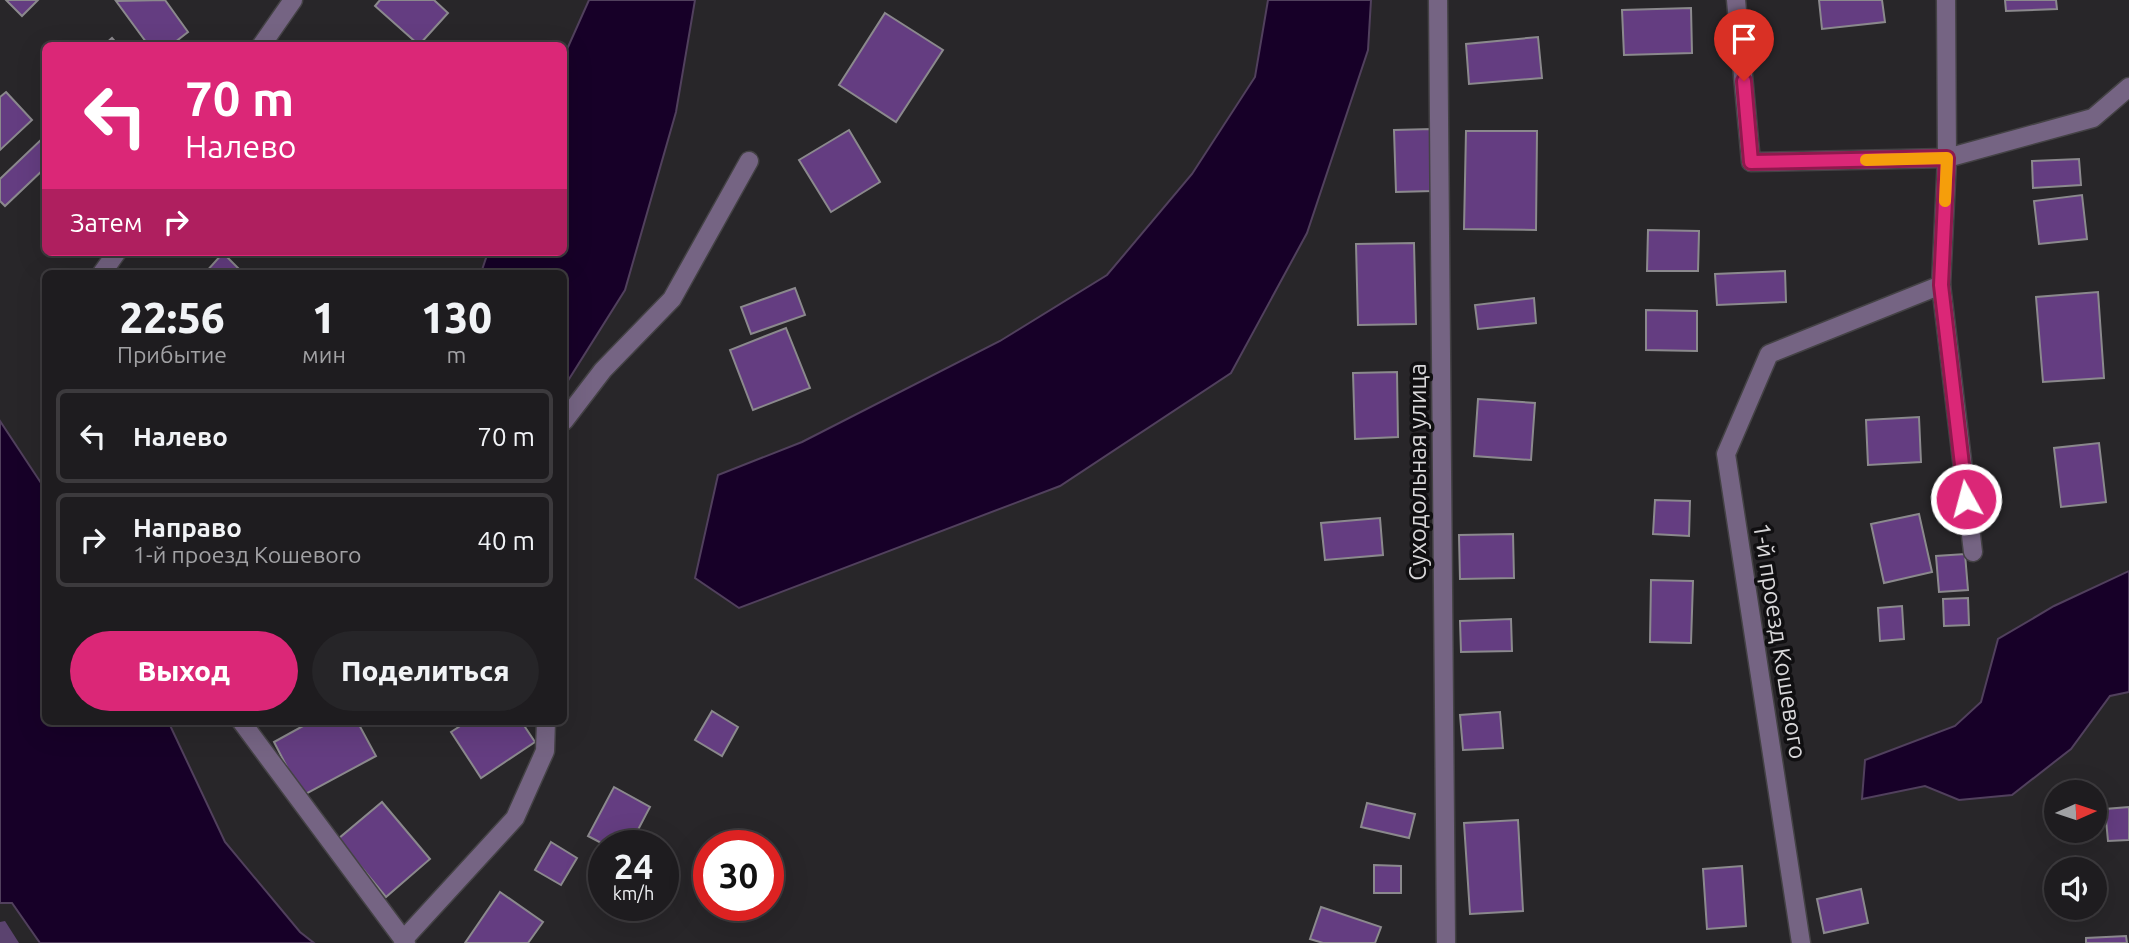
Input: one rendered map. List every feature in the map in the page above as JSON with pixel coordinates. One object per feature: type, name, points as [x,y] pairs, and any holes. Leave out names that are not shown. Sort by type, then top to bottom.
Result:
[{"type":"street","points":[[264,42],[293,0]]},
{"type":"street","name":"Суходольная улица","points":[[1438,0],[1446,943]]},
{"type":"street","points":[[1736,0],[1751,162],[1947,158],[2093,118],[2129,87]]},
{"type":"street","points":[[1946,0],[1947,158],[1941,285],[1973,552]]},
{"type":"street","points":[[567,417],[603,370],[671,299],[749,161]]},
{"type":"street","name":"1-й проезд Кошевого","points":[[1801,943],[1726,454],[1769,355],[1941,285]]},
{"type":"street","points":[[244,725],[404,942],[515,818],[545,751],[546,725]]},
{"type":"shaded area","points":[[589,0],[695,0],[676,112],[625,290],[567,382],[567,270],[482,270],[487,256],[567,256],[567,49]]},
{"type":"shaded area","points":[[1268,0],[1371,0],[1368,50],[1307,233],[1231,373],[1060,486],[739,608],[695,578],[718,475],[802,442],[1000,341],[1107,275],[1192,174],[1255,77]]},
{"type":"shaded area","points":[[0,421],[42,484],[42,725],[170,725],[225,842],[300,932],[314,943],[40,943],[12,903],[0,903]]},
{"type":"shaded area","points":[[2129,571],[2129,692],[2110,696],[2071,749],[2012,795],[1959,800],[1925,786],[1862,799],[1865,760],[1955,726],[1981,702],[1998,639],[2054,606]]},
{"type":"shaded area","points":[[5,921],[19,943],[0,943],[0,922]]},
{"type":"building","points":[[6,0],[38,0],[22,16]]},
{"type":"building","points":[[165,0],[188,32],[175,42],[146,42],[116,1]]},
{"type":"building","points":[[380,0],[434,0],[448,13],[422,42],[416,42],[375,6]]},
{"type":"building","points":[[1819,0],[1882,0],[1885,22],[1822,29]]},
{"type":"building","points":[[2005,0],[2056,0],[2057,9],[2006,11]]},
{"type":"building","points":[[1691,8],[1692,53],[1624,55],[1622,10]]},
{"type":"building","points":[[885,13],[943,50],[896,122],[839,85]]},
{"type":"building","points":[[1538,37],[1542,78],[1469,84],[1466,44]]},
{"type":"building","points":[[6,92],[32,120],[0,150],[0,97]]},
{"type":"building","points":[[1432,129],[1433,191],[1396,192],[1394,130]]},
{"type":"building","points":[[849,130],[880,182],[831,212],[799,160]]},
{"type":"building","points":[[1466,131],[1537,131],[1536,230],[1464,229]]},
{"type":"building","points":[[42,139],[42,171],[5,206],[0,201],[0,179]]},
{"type":"building","points":[[2079,159],[2081,185],[2033,188],[2032,161]]},
{"type":"building","points":[[2082,195],[2087,239],[2039,244],[2034,201]]},
{"type":"building","points":[[1648,230],[1699,231],[1698,271],[1647,271]]},
{"type":"building","points":[[1414,243],[1416,324],[1358,325],[1356,244]]},
{"type":"building","points":[[220,256],[226,256],[240,270],[208,270]]},
{"type":"building","points":[[1785,271],[1786,302],[1717,305],[1715,274]]},
{"type":"building","points":[[795,288],[805,315],[751,334],[741,307]]},
{"type":"building","points":[[2098,292],[2104,378],[2043,382],[2036,297]]},
{"type":"building","points":[[1534,298],[1536,323],[1478,329],[1475,305]]},
{"type":"building","points":[[1646,310],[1697,311],[1697,351],[1646,350]]},
{"type":"building","points":[[786,328],[810,388],[753,410],[730,350]]},
{"type":"building","points":[[1397,372],[1398,437],[1355,439],[1353,373]]},
{"type":"building","points":[[1478,399],[1535,403],[1531,460],[1474,456]]},
{"type":"building","points":[[1919,417],[1921,462],[1868,465],[1866,420]]},
{"type":"building","points":[[2099,443],[2106,502],[2061,507],[2054,448]]},
{"type":"building","points":[[1655,500],[1690,501],[1689,536],[1653,534]]},
{"type":"building","points":[[1919,514],[1932,572],[1884,583],[1871,524]]},
{"type":"building","points":[[1380,518],[1383,555],[1325,560],[1321,523]]},
{"type":"building","points":[[1513,534],[1514,578],[1460,579],[1459,535]]},
{"type":"building","points":[[1965,554],[1968,590],[1939,592],[1936,556]]},
{"type":"building","points":[[1651,580],[1693,581],[1691,643],[1650,642]]},
{"type":"building","points":[[1968,598],[1969,625],[1944,626],[1943,599]]},
{"type":"building","points":[[1902,606],[1904,639],[1880,641],[1878,608]]},
{"type":"building","points":[[1511,619],[1512,651],[1461,652],[1460,621]]},
{"type":"building","points":[[712,711],[738,727],[722,756],[695,740]]},
{"type":"building","points":[[1500,712],[1503,748],[1463,750],[1460,715]]},
{"type":"building","points":[[305,725],[359,725],[376,756],[302,796],[274,742]]},
{"type":"building","points":[[462,725],[524,725],[535,742],[481,778],[451,732]]},
{"type":"building","points":[[614,787],[650,807],[638,830],[591,830]]},
{"type":"building","points":[[382,802],[430,859],[386,897],[338,839]]},
{"type":"building","points":[[1367,803],[1415,814],[1409,838],[1361,827]]},
{"type":"building","points":[[2129,807],[2129,840],[2108,841],[2107,809]]},
{"type":"building","points":[[1518,820],[1523,911],[1470,914],[1464,823]]},
{"type":"building","points":[[551,842],[577,858],[561,885],[535,870]]},
{"type":"building","points":[[1374,865],[1401,866],[1401,893],[1374,893]]},
{"type":"building","points":[[1742,866],[1746,926],[1707,929],[1703,869]]},
{"type":"building","points":[[1861,889],[1868,923],[1824,933],[1817,899]]},
{"type":"building","points":[[500,892],[543,922],[528,943],[465,943]]},
{"type":"building","points":[[1321,907],[1381,927],[1375,943],[1323,943],[1310,939]]},
{"type":"building","points":[[2126,936],[2127,943],[2086,943],[2086,938]]},
{"type":"slow traffic","points":[[1866,160],[1947,158],[1945,201]]},
{"type":"route","points":[[1744,81],[1751,162],[1947,158],[1941,285],[1966,499]]}]
